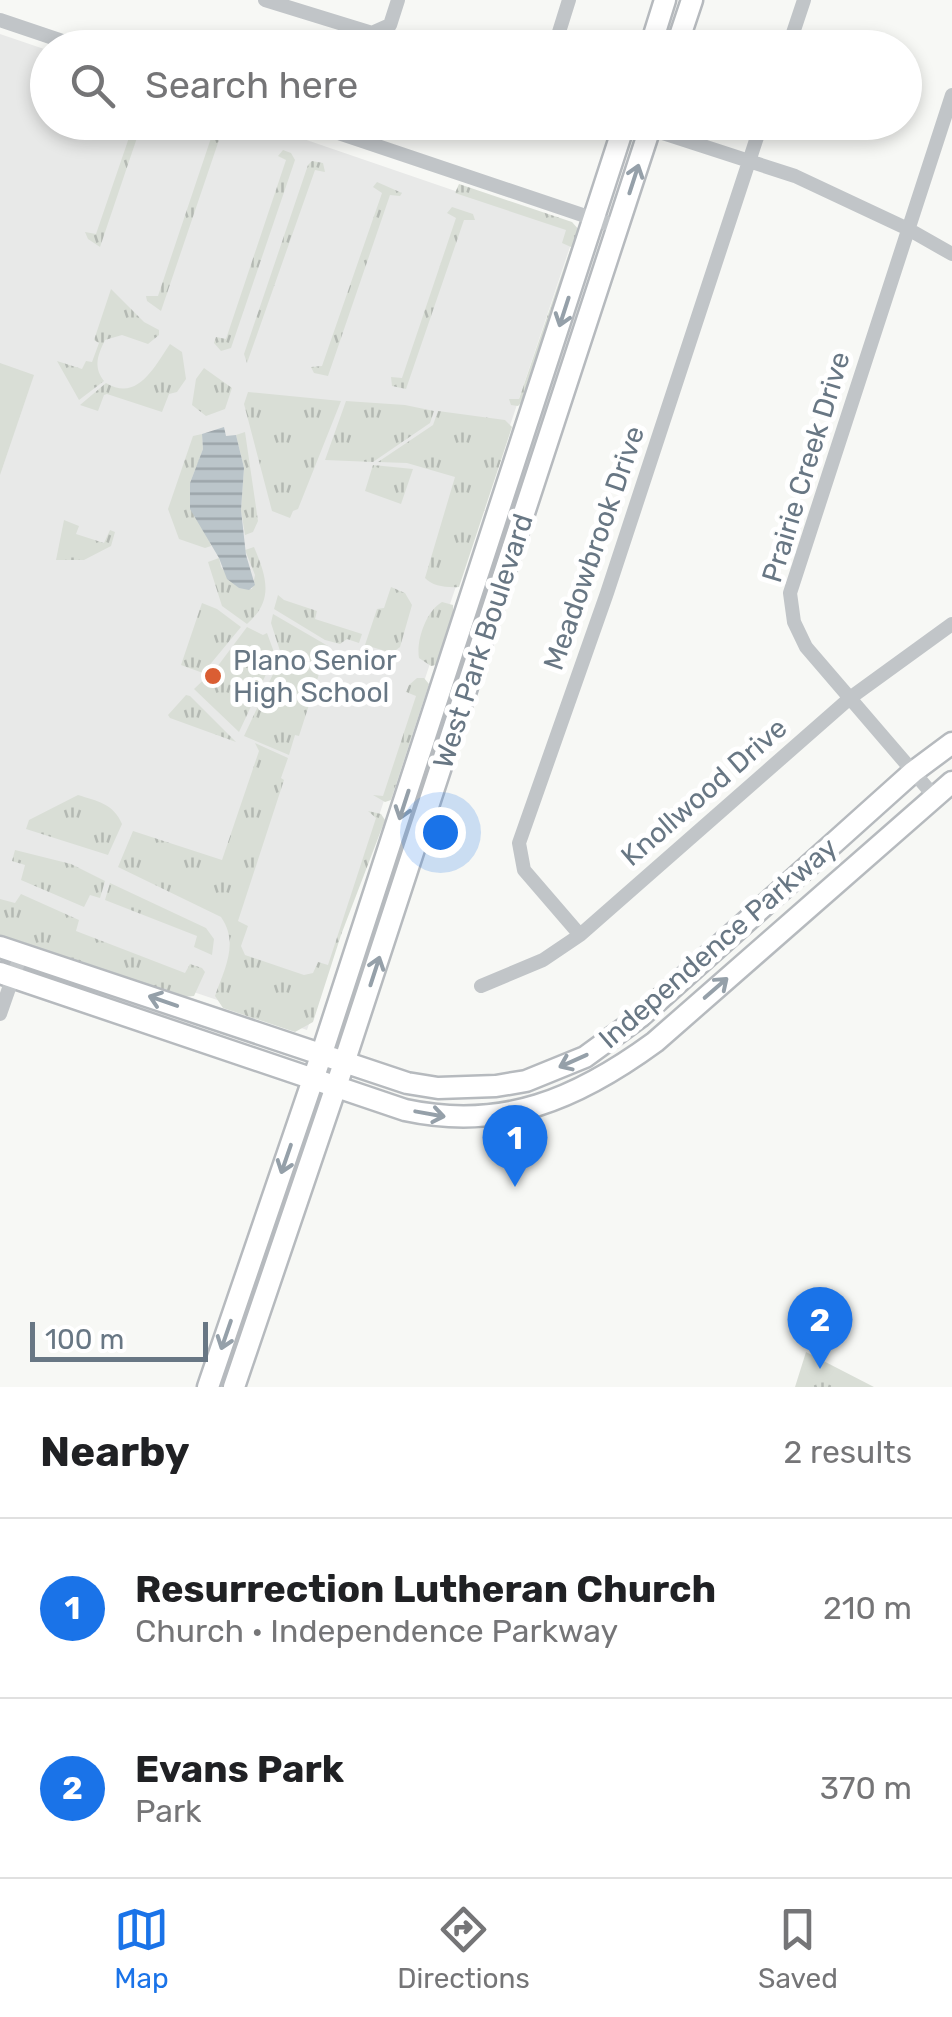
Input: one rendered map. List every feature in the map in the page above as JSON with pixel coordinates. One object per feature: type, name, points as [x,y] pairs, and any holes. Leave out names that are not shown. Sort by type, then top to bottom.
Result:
[{"type":"main road","points":[[656,30],[665,0]]},
{"type":"main road","points":[[682,30],[692,0]]},
{"type":"main road","name":"West Park Boulevard","points":[[208,1387],[321,1056],[621,140]]},
{"type":"main road","name":"West Park Boulevard","points":[[234,1387],[646,140]]},
{"type":"main road","name":"Independence Parkway","points":[[0,947],[408,1083],[467,1088],[526,1081],[584,1058],[640,1018],[913,772],[952,743]]},
{"type":"main road","name":"Independence Parkway","points":[[6,976],[405,1110],[464,1118],[530,1108],[610,1075],[655,1042],[952,782]]},
{"type":"main road","points":[[192,1038],[200,1014]]},
{"type":"street","points":[[265,0],[361,30]]},
{"type":"street","points":[[383,30],[390,26],[398,0]]},
{"type":"street","points":[[560,30],[569,0]]},
{"type":"street","points":[[794,30],[804,0]]},
{"type":"street","points":[[0,20],[30,30]]},
{"type":"street","name":"Prairie Creek Drive","points":[[934,796],[802,640],[794,622],[790,593],[952,94]]},
{"type":"street","points":[[359,140],[618,228]]},
{"type":"street","points":[[692,140],[835,193],[952,254]]},
{"type":"street","name":"Meadowbrook Drive","points":[[580,934],[524,870],[519,843],[756,140]]},
{"type":"street","name":"Knollwood Drive","points":[[481,986],[544,960],[580,934],[850,698],[952,624]]},
{"type":"street","points":[[0,1014],[6,976],[21,954]]},
{"type":"shaded area","name":"Plano Senior High School","points":[[0,34],[30,44],[30,140],[307,140],[575,232],[307,1030],[0,927]]},
{"type":"shaded area","points":[[224,427],[226,436],[236,435],[244,468],[241,510],[246,555],[255,585],[249,590],[227,579],[190,509],[190,483],[203,449],[202,434]]},
{"type":"green space","points":[[128,140],[136,140],[100,247],[85,232],[96,234]]},
{"type":"green space","points":[[210,140],[219,140],[161,311],[146,296],[158,296]]},
{"type":"green space","points":[[283,150],[295,160],[231,348],[221,351],[214,343],[216,337],[226,339],[286,160],[278,156]]},
{"type":"green space","points":[[312,161],[323,163],[325,172],[315,170],[247,363],[244,354]]},
{"type":"green space","points":[[377,182],[402,193],[390,195],[328,376],[314,373],[311,367],[322,366],[382,193],[373,187]]},
{"type":"green space","points":[[459,184],[572,222],[580,231],[526,398],[518,406],[511,405],[509,399],[519,399],[571,247],[562,243],[566,230],[455,193]]},
{"type":"green space","points":[[452,207],[473,214],[475,220],[464,220],[406,389],[392,386],[391,377],[402,378],[456,218],[447,213]]},
{"type":"green space","points":[[111,289],[144,322],[159,330],[159,335],[148,344],[122,335],[105,340],[97,365],[104,381],[79,400],[57,361],[82,369],[86,361],[92,362],[99,343],[94,340]]},
{"type":"green space","points":[[170,344],[182,352],[186,379],[177,392],[169,394],[162,412],[107,394],[98,411],[80,405],[106,383],[117,388],[136,385]]},
{"type":"green space","points":[[0,363],[34,375],[0,475]]},
{"type":"green space","points":[[204,368],[232,388],[225,409],[206,416],[192,405],[196,379]]},
{"type":"green space","points":[[248,392],[341,401],[298,509],[290,518],[272,511],[244,404]]},
{"type":"green space","points":[[346,401],[434,411],[430,423],[373,462],[325,460]]},
{"type":"green space","points":[[438,411],[505,420],[512,427],[459,587],[440,586],[425,578],[455,477],[407,463],[378,462],[433,425]]},
{"type":"green space","points":[[245,432],[258,521],[253,532],[245,535],[241,510],[244,468],[236,435]]},
{"type":"green space","points":[[202,434],[203,449],[190,483],[211,546],[205,548],[179,539],[168,509],[193,436]]},
{"type":"green space","points":[[373,465],[413,469],[401,504],[365,491]]},
{"type":"green space","points":[[64,520],[79,526],[76,534],[104,543],[110,530],[115,532],[111,546],[84,560],[56,560]]},
{"type":"green space","points":[[254,547],[266,588],[261,606],[247,624],[222,606],[208,562],[219,558],[221,567],[239,588],[252,589],[255,575],[245,550]]},
{"type":"green space","points":[[391,587],[405,593],[412,605],[400,647],[392,653],[365,645],[377,609],[384,608]]},
{"type":"green space","points":[[278,595],[317,611],[315,619],[362,634],[359,643],[325,640],[274,609]]},
{"type":"green space","points":[[442,602],[453,605],[453,613],[436,665],[431,666],[419,658],[419,643],[427,619]]},
{"type":"green space","points":[[202,603],[241,627],[203,673],[181,665]]},
{"type":"green space","points":[[273,614],[328,646],[299,736],[295,735],[289,755],[244,736],[281,657],[290,656],[281,654],[271,623]]},
{"type":"green space","points":[[247,627],[263,635],[267,633],[275,655],[239,732],[194,689],[217,667]]},
{"type":"green space","points":[[417,678],[424,678],[429,684],[391,800],[385,802],[373,795],[383,796],[416,696],[406,692]]},
{"type":"green space","points":[[186,695],[236,742],[170,718],[168,715]]},
{"type":"green space","points":[[255,743],[288,758],[238,921],[248,926],[241,946],[245,955],[304,975],[313,973],[318,962],[328,965],[376,818],[368,811],[381,814],[385,820],[313,1022],[295,1032],[223,1008],[215,996],[230,946],[221,917],[118,867],[133,831],[222,860],[259,751]]},
{"type":"green space","points":[[78,795],[110,808],[119,817],[122,824],[108,855],[26,829],[29,820]]},
{"type":"green space","points":[[15,850],[71,864],[105,881],[100,898],[90,895],[84,907],[21,880],[25,865],[12,861]]},
{"type":"green space","points":[[110,883],[206,928],[214,939],[212,955],[194,947],[197,936],[105,900]]},
{"type":"green space","points":[[21,894],[79,920],[76,931],[185,973],[190,964],[202,968],[205,972],[194,996],[182,997],[0,936],[0,899],[15,903]]},
{"type":"green space","points":[[806,1352],[874,1387],[795,1387]]},
{"type":"place","name":"Plano Senior High School","points":[[213,676]]},
{"type":"place","name":"Resurrection Lutheran Church","points":[[515,1187]]},
{"type":"place","name":"Evans Park","points":[[820,1369]]}]
